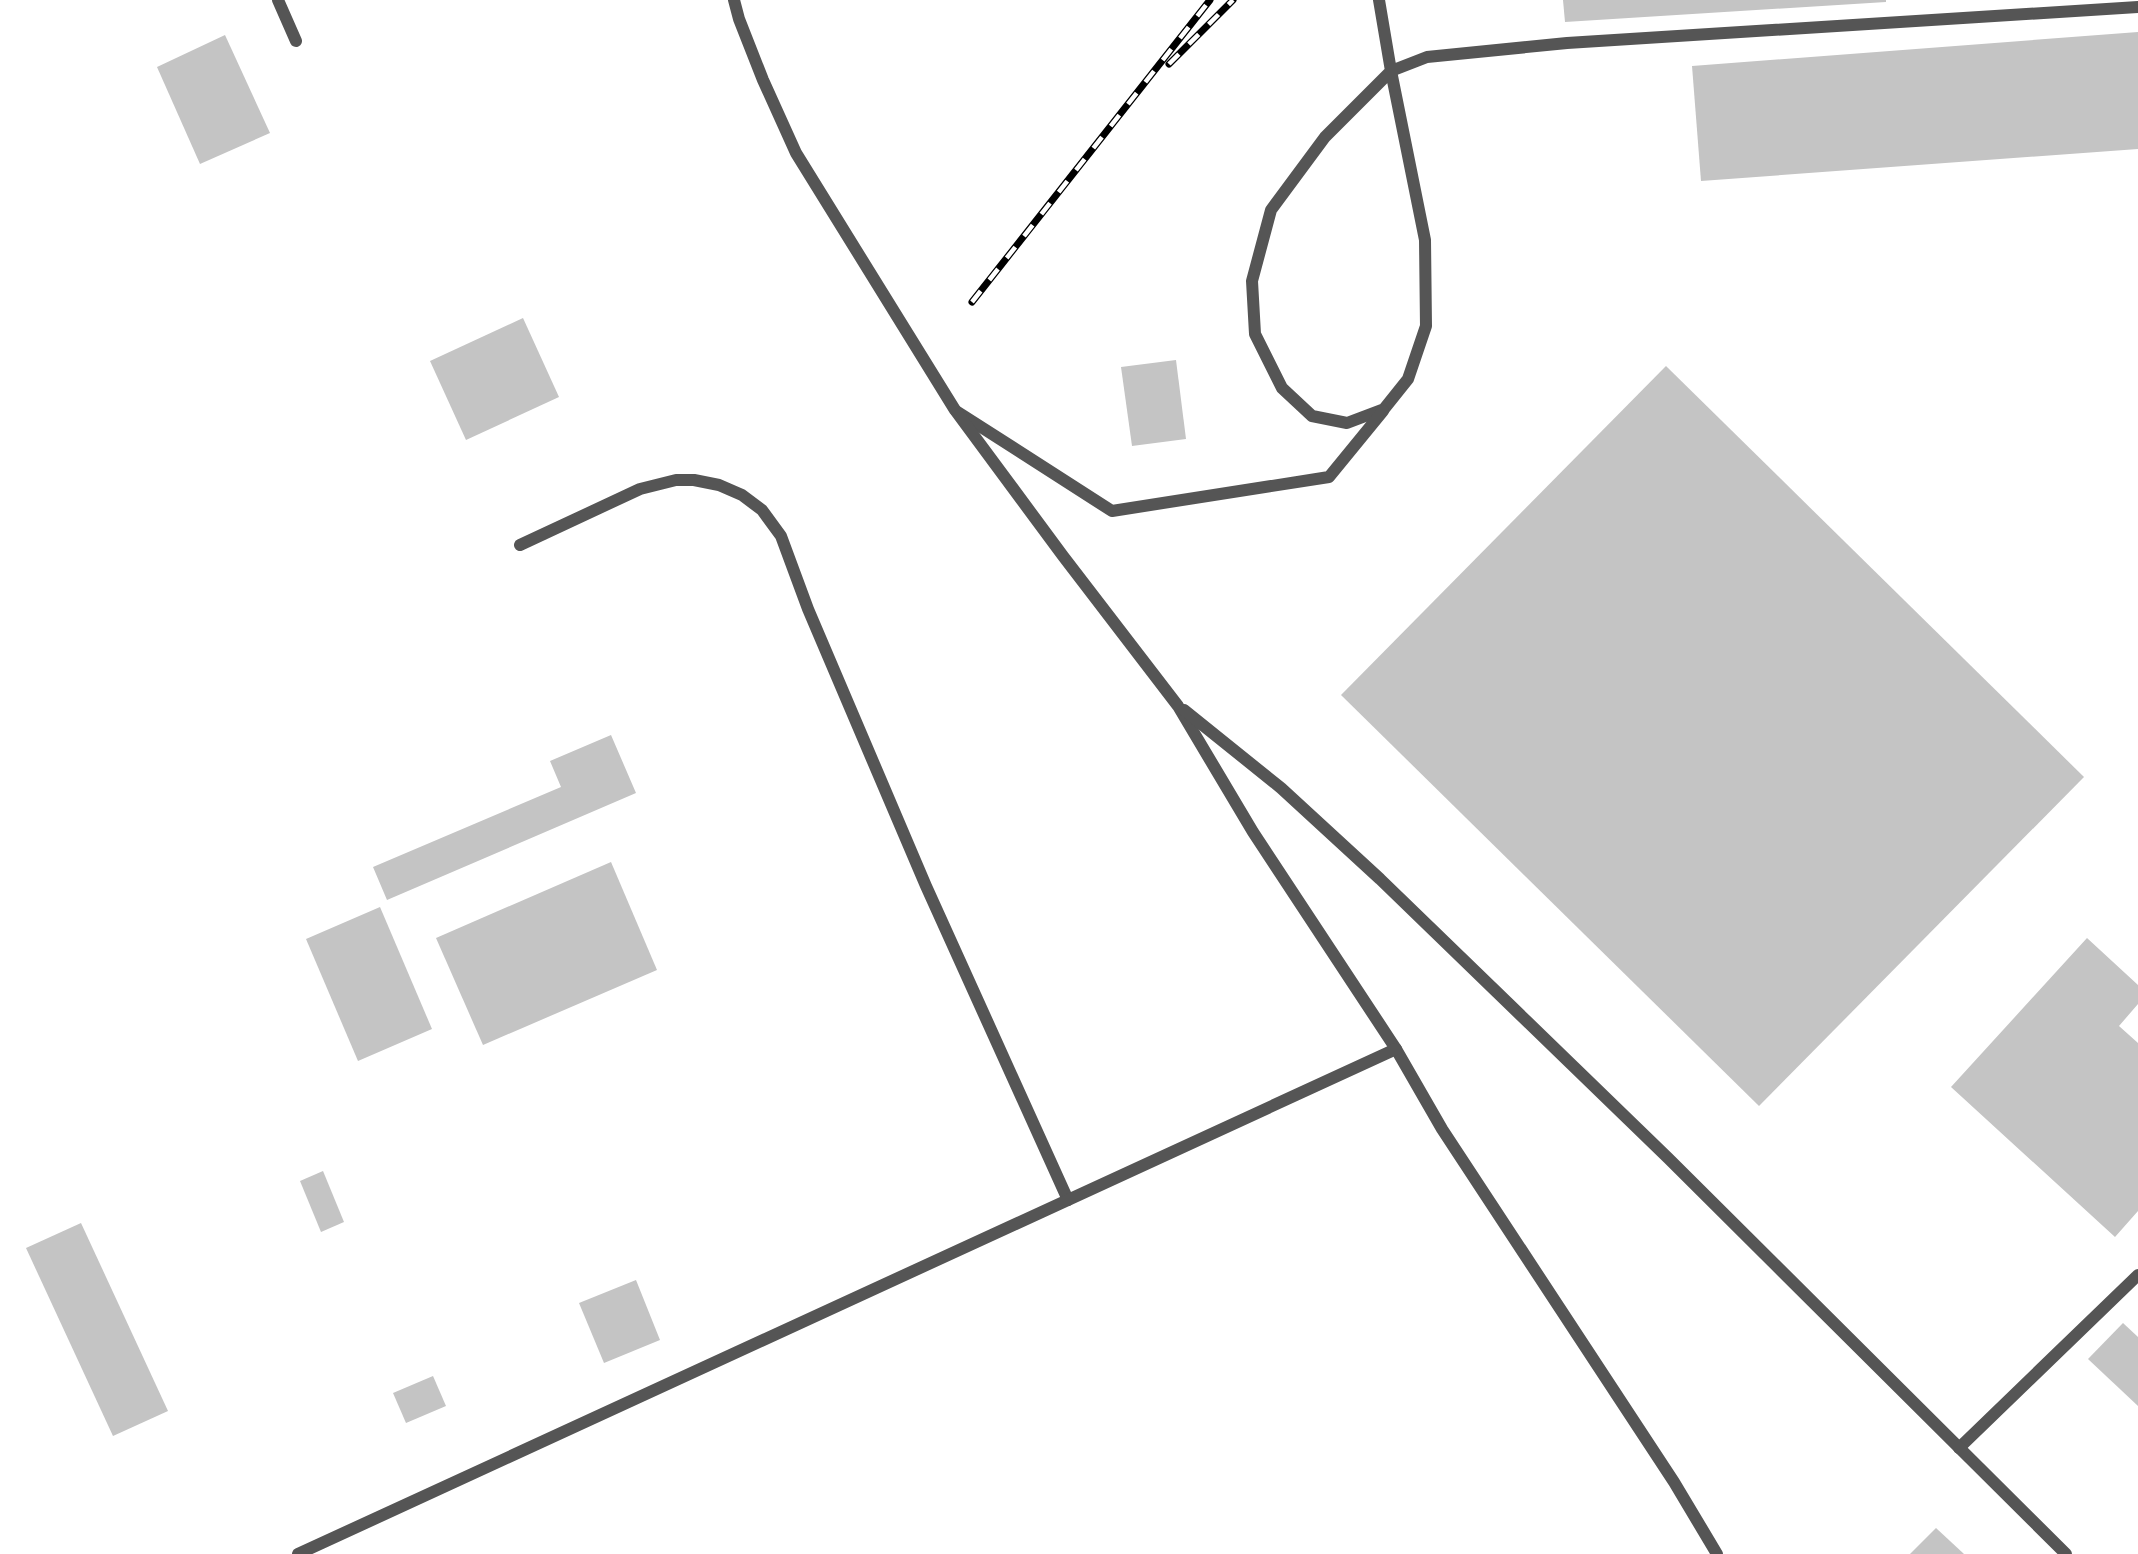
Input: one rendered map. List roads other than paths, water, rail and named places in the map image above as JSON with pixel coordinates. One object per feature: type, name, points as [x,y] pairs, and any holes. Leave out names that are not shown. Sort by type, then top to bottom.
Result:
[{"type":"street","points":[[278,0],[296,41]]},
{"type":"street","points":[[734,0],[739,20],[763,80],[796,153],[955,410],[1178,706],[1253,832],[1396,1049],[1442,1129],[1674,1482],[1717,1554]]},
{"type":"street","points":[[955,410],[1112,511],[1329,477],[1408,379],[1426,326],[1425,240],[1379,0]]},
{"type":"street","points":[[1384,410],[1347,423],[1312,416],[1282,388],[1255,334],[1252,281],[1271,210],[1325,137],[1391,71],[1426,57],[1567,43],[2138,7]]},
{"type":"street","points":[[520,545],[640,489],[676,480],[694,480],[719,485],[742,495],[762,510],[781,536],[808,609],[926,886],[1068,1200]]},
{"type":"street","points":[[1178,706],[1281,788],[1380,879],[1668,1158],[2066,1554]]},
{"type":"street","points":[[298,1554],[1396,1049]]},
{"type":"street","points":[[1959,1448],[2138,1275]]},
{"type":"railway","points":[[972,302],[1210,0]]},
{"type":"railway","points":[[1169,64],[1233,0]]}]
